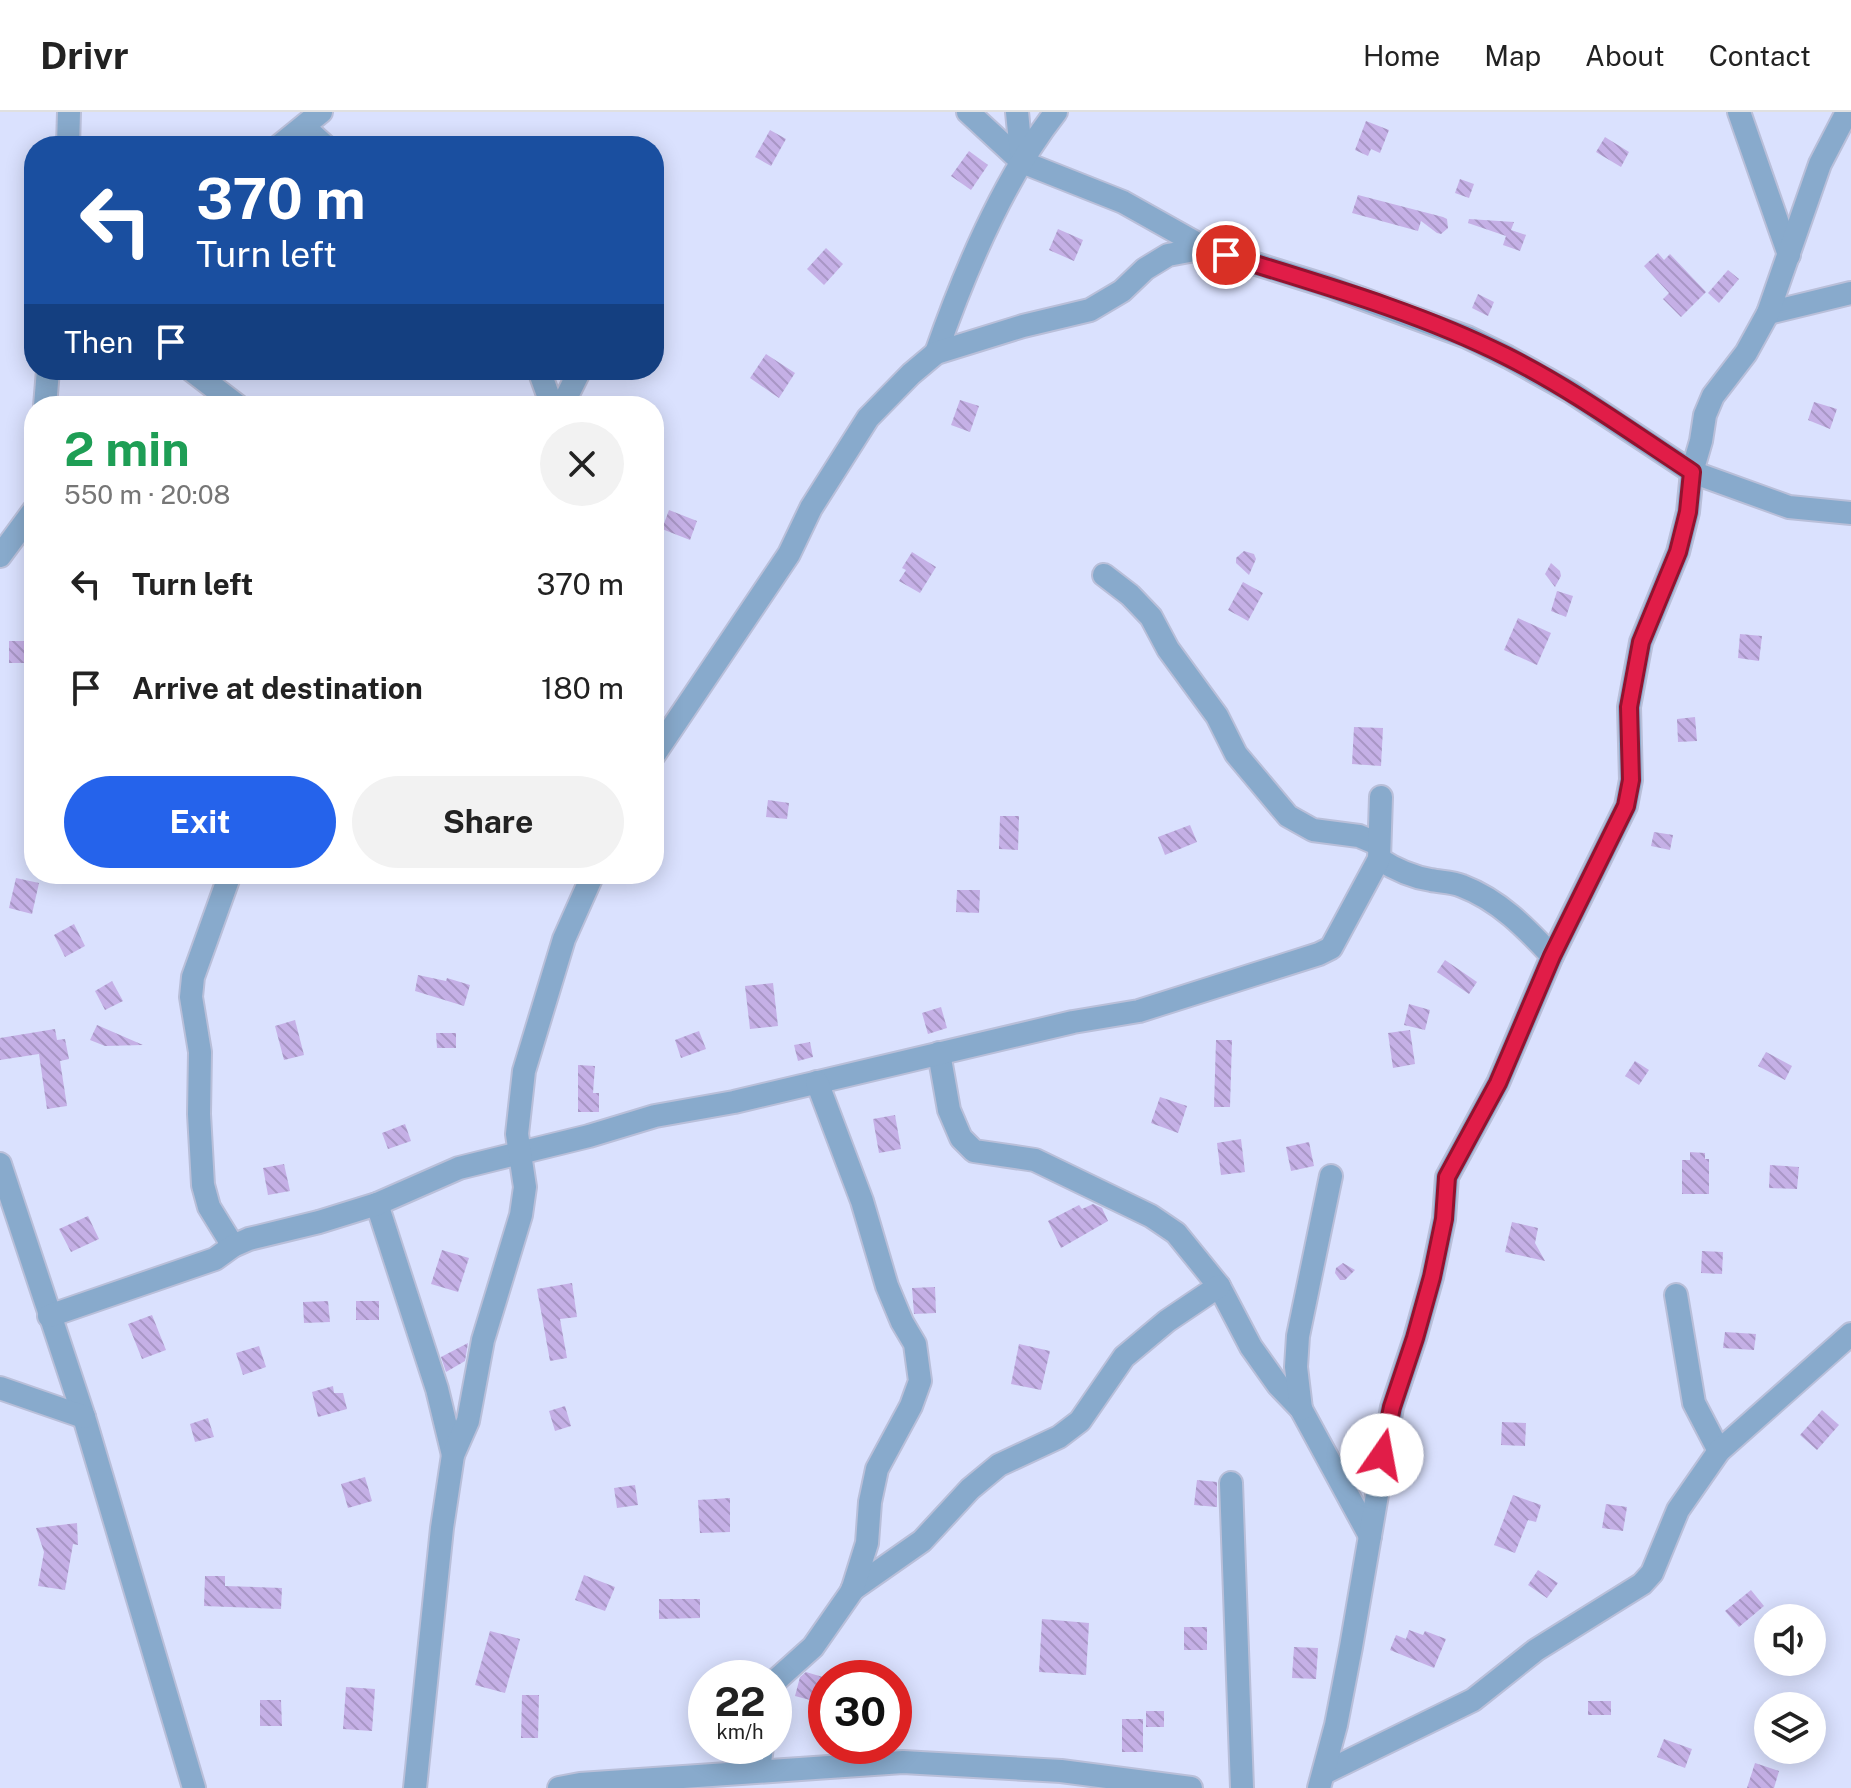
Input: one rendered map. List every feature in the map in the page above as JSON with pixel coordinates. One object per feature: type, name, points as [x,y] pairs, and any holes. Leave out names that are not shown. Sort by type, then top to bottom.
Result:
[{"type":"street","points":[[68,136],[69,112]]},
{"type":"street","points":[[968,112],[1022,162],[1123,202],[1205,248],[1330,287],[1467,337],[1571,392],[1692,472],[1789,507],[1851,513]]},
{"type":"street","points":[[1017,112],[1022,162]]},
{"type":"street","points":[[936,353],[960,285],[1022,162],[1056,112]]},
{"type":"street","points":[[1739,112],[1789,255]]},
{"type":"street","points":[[1322,1781],[1345,1678],[1392,1407],[1415,1338],[1444,1219],[1447,1177],[1498,1083],[1552,956],[1626,806],[1631,780],[1629,707],[1641,642],[1678,552],[1705,415],[1713,396],[1746,353],[1768,313],[1820,164],[1847,112]]},
{"type":"street","points":[[292,136],[313,119]]},
{"type":"street","points":[[664,740],[789,554],[811,508],[868,418],[911,374],[936,353],[1023,326],[1090,310],[1122,291],[1145,269],[1168,255],[1205,248]]},
{"type":"street","points":[[1768,313],[1851,293]]},
{"type":"street","points":[[204,380],[225,396]]},
{"type":"street","points":[[0,556],[24,524]]},
{"type":"street","points":[[1104,575],[1130,595],[1151,617],[1168,649],[1212,708],[1236,754],[1288,816],[1313,830],[1359,836],[1398,871],[1460,885],[1478,893],[1512,917],[1552,956]]},
{"type":"street","points":[[49,1316],[215,1259],[249,1239],[377,1204],[459,1168],[655,1116],[734,1102],[1073,1022],[1139,1011],[1319,954],[1331,948],[1378,852],[1381,797]]},
{"type":"street","points":[[226,884],[193,977],[191,997],[200,1052],[203,1185],[209,1207],[233,1246]]},
{"type":"street","points":[[415,1788],[442,1528],[453,1455],[468,1421],[483,1340],[521,1215],[525,1187],[517,1134],[524,1071],[564,939],[589,884]]},
{"type":"street","points":[[939,1053],[949,1110],[961,1138],[974,1151],[1035,1160],[1151,1216],[1176,1233],[1219,1286],[1251,1347],[1278,1385],[1301,1409],[1370,1536]]},
{"type":"street","points":[[792,1666],[813,1647],[852,1591],[867,1543],[870,1502],[877,1469],[911,1406],[920,1381],[915,1344],[887,1286],[862,1201],[817,1082]]},
{"type":"street","points":[[0,1164],[84,1417],[194,1788]]},
{"type":"street","points":[[1301,1409],[1296,1367],[1298,1336],[1331,1176]]},
{"type":"street","points":[[377,1204],[437,1389],[453,1455]]},
{"type":"street","points":[[852,1591],[922,1541],[970,1489],[999,1465],[1059,1437],[1080,1421],[1124,1357],[1167,1321],[1219,1286]]},
{"type":"street","points":[[1676,1295],[1694,1403],[1719,1451]]},
{"type":"street","points":[[1322,1781],[1473,1700],[1536,1650],[1642,1584],[1652,1573],[1678,1510],[1719,1451],[1851,1334]]},
{"type":"street","points":[[0,1388],[84,1417]]},
{"type":"street","points":[[1231,1483],[1242,1788]]},
{"type":"street","points":[[559,1788],[580,1784],[903,1762],[1061,1771],[1191,1788]]},
{"type":"street","points":[[759,1771],[760,1764]]},
{"type":"building","points":[[1366,121],[1389,130],[1380,153],[1371,149],[1368,156],[1355,150]]},
{"type":"building","points":[[770,130],[786,139],[771,166],[755,157]]},
{"type":"building","points":[[1605,137],[1629,152],[1621,167],[1596,152]]},
{"type":"building","points":[[969,151],[988,165],[971,190],[951,176]]},
{"type":"building","points":[[1460,179],[1474,184],[1469,198],[1455,193]]},
{"type":"building","points":[[1358,195],[1443,217],[1447,219],[1448,228],[1441,234],[1437,233],[1421,221],[1418,231],[1352,213]]},
{"type":"building","points":[[1469,219],[1514,222],[1511,230],[1526,235],[1520,251],[1503,245],[1506,236],[1468,223]]},
{"type":"building","points":[[1058,229],[1083,240],[1074,261],[1049,250]]},
{"type":"building","points":[[826,248],[843,264],[824,285],[807,269]]},
{"type":"building","points":[[1658,253],[1664,260],[1670,254],[1706,292],[1681,317],[1663,299],[1669,293],[1644,266]]},
{"type":"building","points":[[1728,270],[1739,279],[1719,303],[1708,293]]},
{"type":"building","points":[[1478,294],[1494,302],[1488,316],[1472,308]]},
{"type":"building","points":[[766,354],[795,373],[779,398],[750,378]]},
{"type":"building","points":[[960,400],[979,406],[970,432],[951,425]]},
{"type":"building","points":[[1814,402],[1837,409],[1830,429],[1808,420]]},
{"type":"building","points":[[669,510],[697,521],[690,540],[664,530]]},
{"type":"building","points":[[1244,551],[1254,554],[1256,559],[1249,575],[1236,563],[1236,558]]},
{"type":"building","points":[[912,552],[936,567],[920,593],[899,581],[906,570],[902,568]]},
{"type":"building","points":[[1551,563],[1561,576],[1555,587],[1545,574]]},
{"type":"building","points":[[1243,582],[1263,593],[1248,621],[1228,610]]},
{"type":"building","points":[[1557,591],[1573,596],[1566,617],[1551,611]]},
{"type":"building","points":[[1518,618],[1551,633],[1537,665],[1504,650]]},
{"type":"building","points":[[1740,634],[1762,636],[1759,661],[1738,658]]},
{"type":"building","points":[[9,641],[24,641],[24,663],[9,663]]},
{"type":"building","points":[[1695,717],[1697,741],[1678,742],[1677,719]]},
{"type":"building","points":[[1354,727],[1383,728],[1381,766],[1352,764]]},
{"type":"building","points":[[768,800],[789,803],[787,819],[766,817]]},
{"type":"building","points":[[1000,816],[1019,816],[1018,850],[999,849]]},
{"type":"building","points":[[1190,825],[1197,842],[1165,855],[1158,837]]},
{"type":"building","points":[[1654,832],[1673,835],[1670,850],[1651,846]]},
{"type":"building","points":[[16,878],[24,880],[24,884],[39,884],[32,914],[9,908]]},
{"type":"building","points":[[957,890],[980,890],[979,913],[956,912]]},
{"type":"building","points":[[74,924],[85,946],[65,957],[54,935]]},
{"type":"building","points":[[1445,960],[1477,982],[1469,994],[1437,972]]},
{"type":"building","points":[[418,975],[446,981],[447,978],[470,985],[464,1006],[415,991]]},
{"type":"building","points":[[112,981],[123,1001],[105,1010],[95,991]]},
{"type":"building","points":[[773,983],[778,1026],[750,1029],[745,986]]},
{"type":"building","points":[[1409,1004],[1430,1010],[1425,1030],[1404,1025]]},
{"type":"building","points":[[941,1007],[947,1028],[928,1034],[922,1013]]},
{"type":"building","points":[[295,1020],[304,1055],[284,1060],[275,1026]]},
{"type":"building","points":[[97,1025],[143,1045],[105,1046],[90,1040]]},
{"type":"building","points":[[55,1029],[57,1040],[65,1039],[69,1059],[60,1061],[67,1106],[47,1109],[39,1054],[0,1060],[0,1038]]},
{"type":"building","points":[[1410,1030],[1415,1064],[1393,1068],[1388,1033]]},
{"type":"building","points":[[699,1031],[706,1049],[681,1058],[675,1040]]},
{"type":"building","points":[[436,1033],[456,1033],[456,1048],[437,1048]]},
{"type":"building","points":[[1216,1040],[1232,1040],[1230,1107],[1214,1107]]},
{"type":"building","points":[[810,1042],[813,1057],[798,1061],[794,1045]]},
{"type":"building","points":[[1766,1052],[1792,1066],[1785,1080],[1758,1066]]},
{"type":"building","points":[[1635,1061],[1649,1070],[1639,1085],[1625,1076]]},
{"type":"building","points":[[578,1065],[595,1066],[593,1093],[599,1093],[599,1112],[578,1112]]},
{"type":"building","points":[[1160,1097],[1187,1106],[1178,1133],[1151,1123]]},
{"type":"building","points":[[895,1115],[901,1149],[879,1153],[873,1119]]},
{"type":"building","points":[[405,1124],[411,1141],[388,1149],[382,1133]]},
{"type":"building","points":[[1241,1139],[1245,1172],[1221,1175],[1217,1143]]},
{"type":"building","points":[[1309,1142],[1314,1166],[1291,1171],[1286,1147]]},
{"type":"building","points":[[1690,1152],[1705,1153],[1705,1159],[1709,1159],[1709,1194],[1682,1194],[1682,1160],[1690,1160]]},
{"type":"building","points":[[284,1164],[290,1191],[268,1195],[263,1168]]},
{"type":"building","points":[[1770,1165],[1799,1167],[1797,1189],[1769,1188]]},
{"type":"building","points":[[1093,1204],[1102,1208],[1108,1221],[1061,1248],[1048,1221],[1079,1205],[1082,1209]]},
{"type":"building","points":[[88,1216],[99,1239],[71,1252],[59,1229]]},
{"type":"building","points":[[1512,1222],[1538,1228],[1535,1243],[1545,1261],[1505,1252]]},
{"type":"building","points":[[442,1250],[469,1258],[458,1292],[431,1284]]},
{"type":"building","points":[[1702,1251],[1723,1252],[1722,1274],[1701,1273]]},
{"type":"building","points":[[1343,1263],[1355,1270],[1345,1280],[1340,1280],[1335,1273]]},
{"type":"building","points":[[572,1283],[577,1317],[560,1319],[567,1358],[550,1361],[537,1289]]},
{"type":"building","points":[[935,1287],[936,1313],[914,1314],[912,1288]]},
{"type":"building","points":[[328,1301],[330,1322],[304,1323],[303,1302]]},
{"type":"building","points":[[356,1301],[379,1301],[379,1320],[356,1320]]},
{"type":"building","points":[[152,1315],[166,1350],[142,1359],[128,1324]]},
{"type":"building","points":[[1725,1332],[1756,1334],[1754,1350],[1723,1348]]},
{"type":"building","points":[[468,1343],[465,1361],[446,1372],[441,1357]]},
{"type":"building","points":[[1019,1344],[1050,1351],[1041,1390],[1011,1384]]},
{"type":"building","points":[[259,1346],[266,1367],[243,1375],[236,1353]]},
{"type":"building","points":[[333,1386],[334,1393],[343,1393],[347,1409],[318,1417],[312,1392]]},
{"type":"building","points":[[565,1406],[571,1426],[555,1431],[549,1411]]},
{"type":"building","points":[[1822,1410],[1839,1425],[1817,1450],[1800,1435]]},
{"type":"building","points":[[208,1418],[214,1437],[195,1442],[190,1424]]},
{"type":"building","points":[[1502,1422],[1526,1423],[1525,1446],[1501,1445]]},
{"type":"building","points":[[365,1477],[372,1501],[348,1508],[341,1484]]},
{"type":"building","points":[[1197,1480],[1217,1482],[1217,1507],[1194,1505]]},
{"type":"building","points":[[635,1485],[638,1505],[617,1508],[614,1488]]},
{"type":"building","points":[[1513,1495],[1541,1505],[1536,1522],[1528,1520],[1515,1553],[1494,1545]]},
{"type":"building","points":[[730,1498],[730,1532],[700,1533],[698,1500]]},
{"type":"building","points":[[1606,1504],[1627,1507],[1623,1531],[1602,1528]]},
{"type":"building","points":[[77,1523],[78,1545],[73,1544],[65,1590],[38,1586],[44,1552],[36,1528]]},
{"type":"building","points":[[1538,1570],[1558,1583],[1547,1598],[1528,1585]]},
{"type":"building","points":[[584,1575],[615,1587],[605,1611],[575,1600]]},
{"type":"building","points":[[205,1576],[225,1576],[225,1586],[282,1588],[281,1609],[204,1606]]},
{"type":"building","points":[[1751,1590],[1762,1604],[1754,1604],[1754,1614],[1739,1627],[1725,1611]]},
{"type":"building","points":[[659,1599],[700,1599],[700,1618],[659,1619]]},
{"type":"building","points":[[1042,1619],[1089,1623],[1086,1675],[1039,1672]]},
{"type":"building","points":[[1184,1627],[1207,1627],[1207,1650],[1184,1650]]},
{"type":"building","points":[[1409,1630],[1423,1635],[1425,1631],[1446,1639],[1434,1668],[1390,1650],[1396,1635],[1406,1639]]},
{"type":"building","points":[[490,1631],[520,1639],[505,1693],[475,1685]]},
{"type":"building","points":[[1294,1647],[1318,1648],[1316,1679],[1292,1678]]},
{"type":"building","points":[[808,1673],[808,1699],[795,1696],[800,1677]]},
{"type":"building","points":[[346,1687],[375,1689],[372,1731],[343,1729]]},
{"type":"building","points":[[522,1695],[539,1695],[538,1738],[521,1738]]},
{"type":"building","points":[[260,1700],[281,1700],[282,1726],[260,1726]]},
{"type":"building","points":[[1588,1701],[1611,1701],[1611,1715],[1588,1715]]},
{"type":"building","points":[[1146,1711],[1164,1711],[1164,1727],[1146,1727]]},
{"type":"building","points":[[1122,1719],[1143,1719],[1143,1752],[1122,1752]]},
{"type":"building","points":[[1664,1739],[1692,1749],[1685,1768],[1657,1757]]},
{"type":"building","points":[[1755,1764],[1779,1771],[1774,1788],[1747,1788]]},
{"type":"route","points":[[1226,255],[1330,287],[1467,337],[1571,392],[1692,472],[1688,512],[1678,552],[1641,642],[1629,707],[1631,780],[1626,806],[1552,956],[1498,1083],[1447,1177],[1444,1219],[1432,1277],[1392,1407],[1382,1455]]}]
